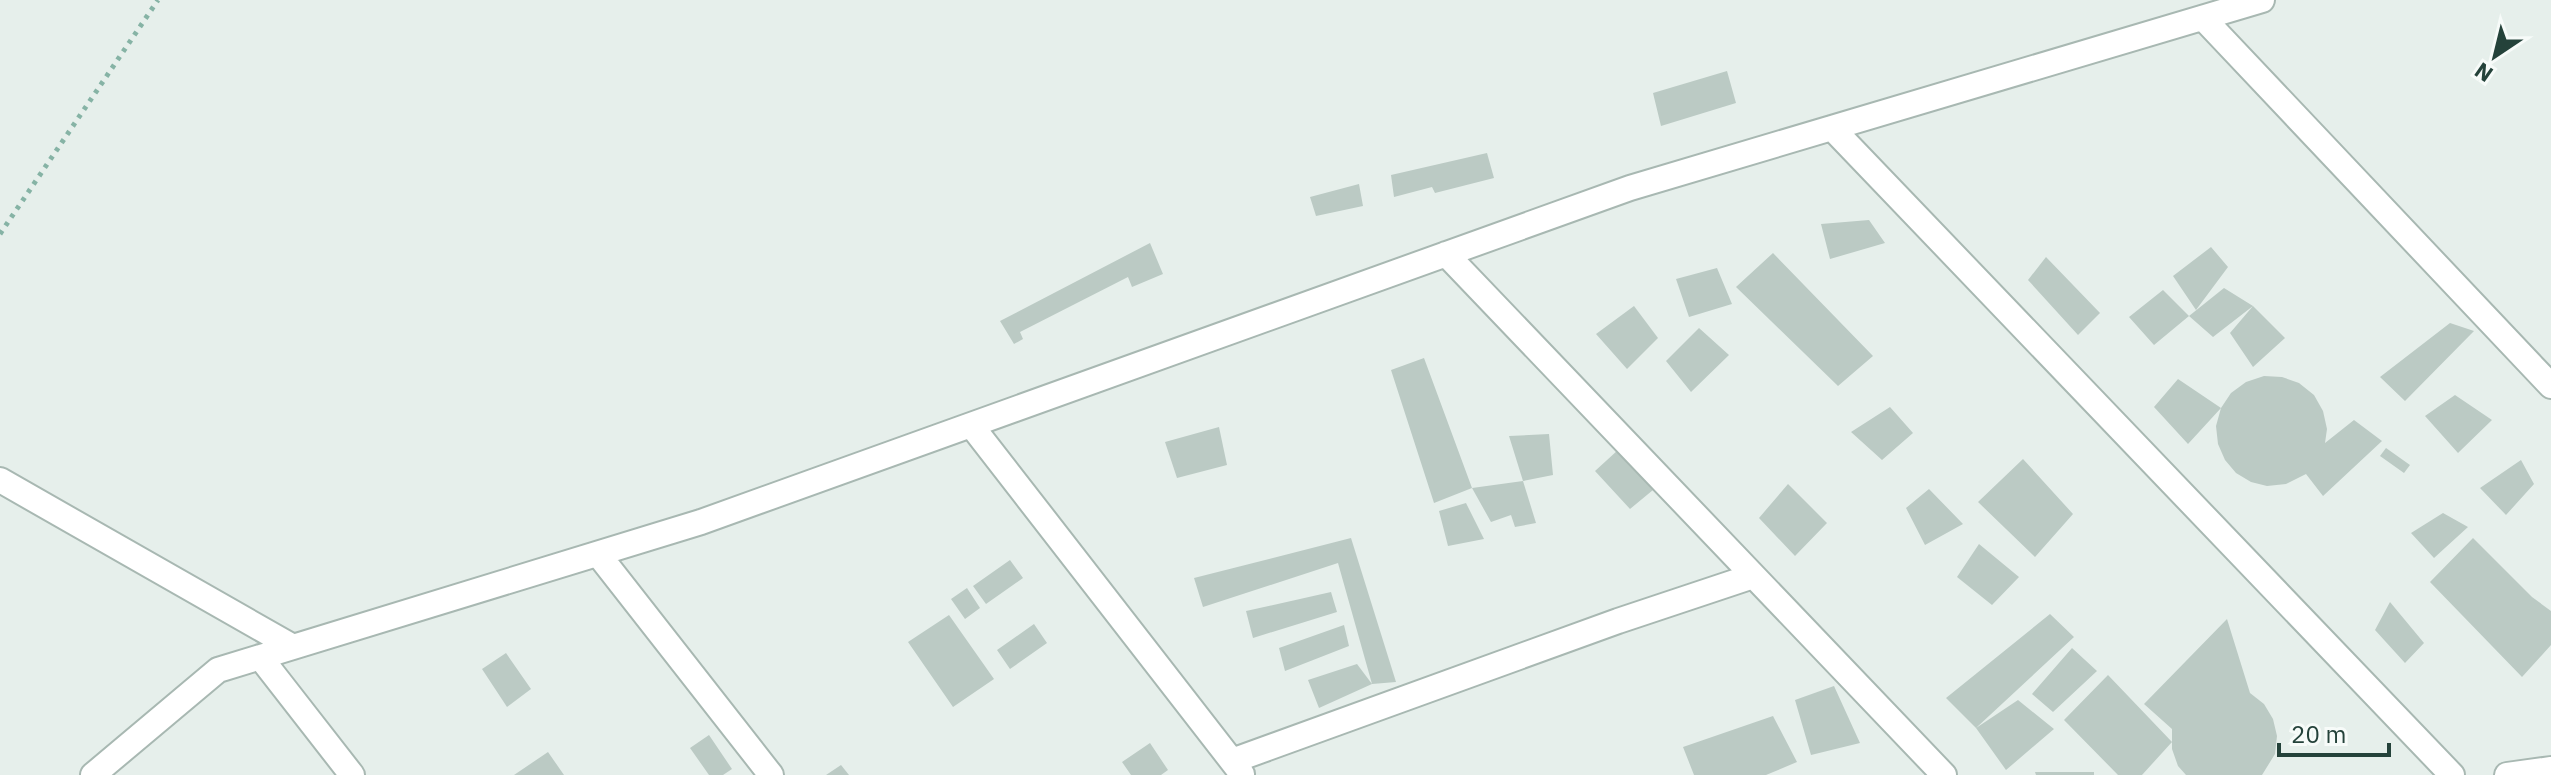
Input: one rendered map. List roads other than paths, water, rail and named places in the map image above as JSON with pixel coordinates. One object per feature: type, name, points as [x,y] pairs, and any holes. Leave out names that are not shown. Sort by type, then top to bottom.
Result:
[{"type":"street","points":[[93,775],[218,670],[701,522],[1630,188],[2262,0]]},
{"type":"street","points":[[2203,18],[2551,386]]},
{"type":"street","points":[[1832,128],[2452,775]]},
{"type":"street","points":[[1446,254],[1944,775]]},
{"type":"street","points":[[971,425],[1238,768],[1618,621],[1753,576]]},
{"type":"street","points":[[0,480],[293,647]]},
{"type":"street","points":[[598,554],[771,775]]},
{"type":"street","points":[[260,657],[352,775]]},
{"type":"street","points":[[2507,775],[2551,769]]}]
